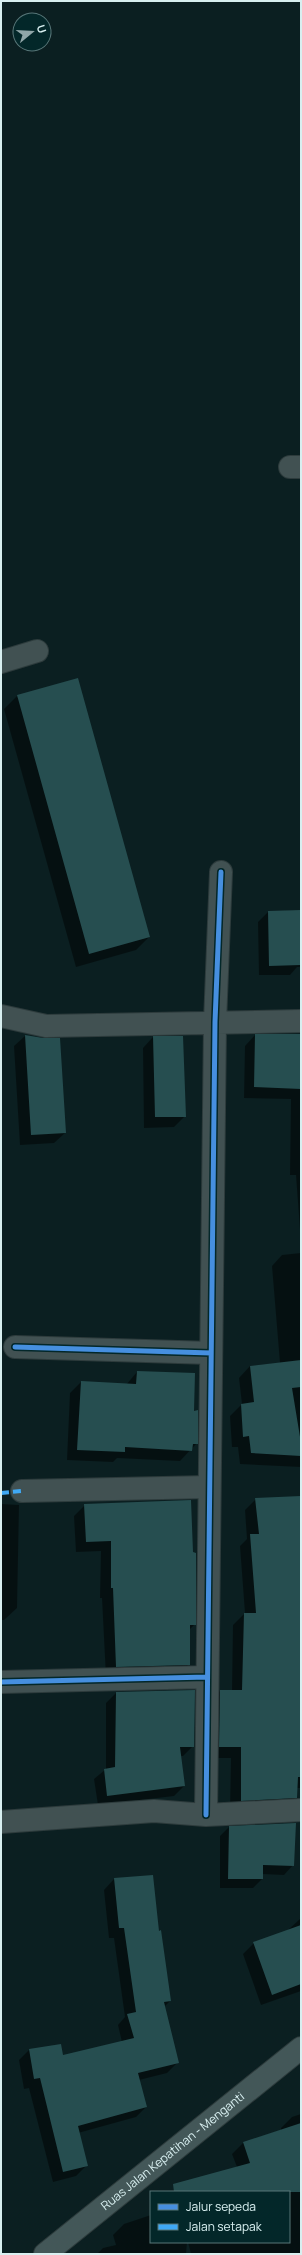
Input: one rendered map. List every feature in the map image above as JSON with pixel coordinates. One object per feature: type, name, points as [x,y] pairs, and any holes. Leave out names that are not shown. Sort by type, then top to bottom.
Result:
[{"type":"main road","name":"Ruas Jalan Kepatihan - Menganti","points":[[45,2254],[301,2048]]},
{"type":"street","points":[[1,662],[37,651]]},
{"type":"street","points":[[206,1815],[210,1353],[215,1022],[221,872]]},
{"type":"street","points":[[1,1016],[46,1026],[301,1021]]},
{"type":"street","points":[[15,1347],[210,1353]]},
{"type":"street","points":[[22,1492],[209,1487]]},
{"type":"street","points":[[1,1682],[207,1677]]},
{"type":"street","points":[[1,1822],[154,1811],[206,1815],[301,1810]]},
{"type":"building","points":[[78,678],[150,937],[89,954],[17,695]]},
{"type":"building","points":[[300,910],[301,965],[269,966],[268,911]]},
{"type":"building","points":[[255,1034],[301,1034],[301,1089],[254,1087]]},
{"type":"building","points":[[25,1035],[43,1038],[60,1038],[66,1133],[31,1135]]},
{"type":"building","points":[[153,1036],[183,1036],[186,1117],[155,1117]]},
{"type":"building","points":[[301,1360],[301,1387],[292,1388],[301,1443],[301,1456],[251,1453],[249,1436],[243,1437],[241,1404],[254,1402],[250,1366]]},
{"type":"building","points":[[137,1371],[195,1373],[194,1411],[198,1410],[198,1444],[193,1444],[192,1451],[125,1447],[125,1452],[77,1450],[81,1381],[136,1384]]},
{"type":"building","points":[[301,1496],[301,1777],[298,1777],[297,1798],[241,1801],[241,1747],[219,1747],[220,1690],[242,1690],[244,1613],[256,1613],[250,1534],[259,1534],[255,1498]]},
{"type":"building","points":[[191,1500],[193,1552],[196,1553],[196,1625],[190,1625],[190,1665],[116,1667],[113,1588],[111,1588],[111,1541],[86,1542],[84,1504]]},
{"type":"building","points":[[195,1690],[194,1747],[180,1747],[185,1786],[107,1796],[104,1769],[115,1767],[116,1692]]},
{"type":"building","points":[[296,1823],[294,1866],[263,1865],[263,1879],[228,1879],[229,1826]]},
{"type":"building","points":[[153,1875],[159,1931],[161,1930],[171,2001],[164,2002],[179,2063],[138,2073],[147,2107],[78,2126],[88,2166],[63,2172],[40,2078],[34,2079],[29,2049],[61,2044],[63,2055],[134,2038],[127,2014],[136,2012],[124,1928],[119,1928],[114,1878]]},
{"type":"building","points":[[301,1925],[301,1984],[272,1995],[253,1942]]},
{"type":"building","points":[[301,2123],[301,2192],[174,2191],[173,2184],[250,2163],[243,2142]]},
{"type":"marked path","points":[[1,1493],[22,1491]]},
{"type":"cycle path","points":[[206,1815],[215,1022],[221,872]]},
{"type":"cycle path","points":[[15,1347],[211,1353]]},
{"type":"cycle path","points":[[1,1682],[207,1677]]}]
